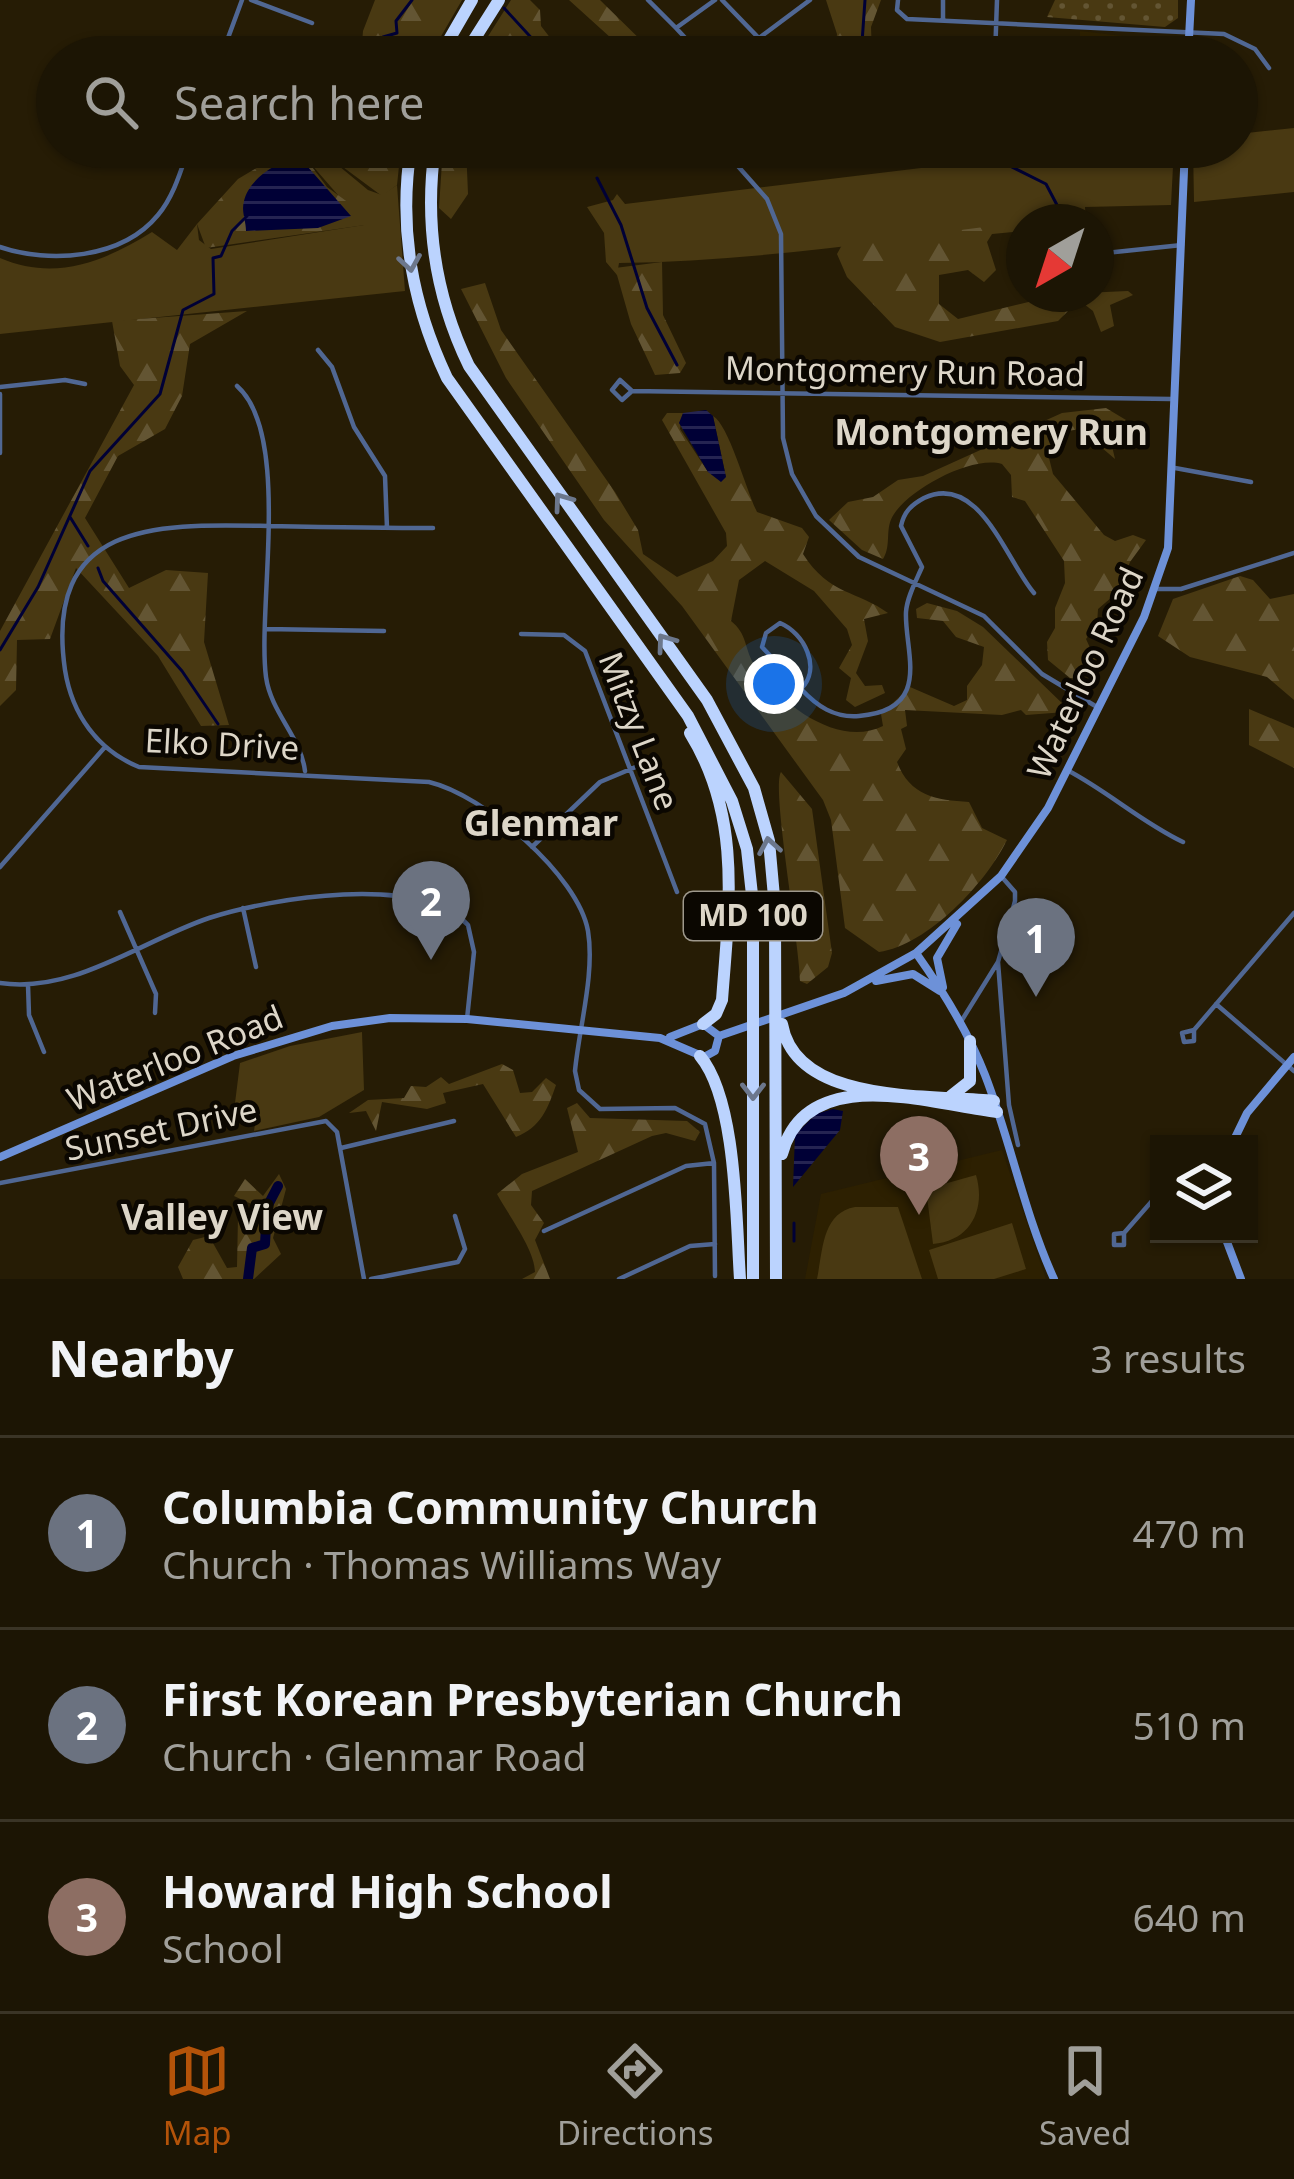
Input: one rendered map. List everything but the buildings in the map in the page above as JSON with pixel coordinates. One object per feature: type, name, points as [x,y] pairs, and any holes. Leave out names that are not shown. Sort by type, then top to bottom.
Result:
[{"type":"highway","points":[[451,36],[472,0]]},
{"type":"highway","points":[[477,36],[499,0]]},
{"type":"highway","name":"MD 100","points":[[409,168],[410,264],[434,350],[463,405],[706,744],[747,850],[753,904],[753,1279]]},
{"type":"highway","name":"MD 100","points":[[432,168],[433,260],[456,341],[482,391],[707,700],[740,756],[769,841],[776,963],[776,1279]]},
{"type":"highway","points":[[601,596],[694,739],[724,814],[731,885],[722,1000],[716,1014],[697,1028]]},
{"type":"highway","points":[[776,963],[785,1038],[814,1075],[838,1085],[950,1096],[995,1106]]},
{"type":"highway","points":[[950,1096],[970,1081],[970,1042]]},
{"type":"highway","points":[[695,1053],[712,1072],[722,1114],[740,1279]]},
{"type":"highway","points":[[777,1215],[785,1143],[796,1122],[818,1103],[847,1095],[995,1106]]},
{"type":"main road","points":[[1189,33],[1191,0]]},
{"type":"main road","name":"Waterloo Road","points":[[719,1036],[863,984],[916,952],[1001,876],[1034,832],[1156,589],[1171,529],[1184,168]]},
{"type":"main road","points":[[945,994],[938,958],[963,914]]},
{"type":"main road","points":[[916,952],[970,1042],[1054,1279]]},
{"type":"main road","points":[[863,984],[913,974],[945,994]]},
{"type":"main road","name":"Waterloo Road","points":[[0,1156],[295,1034],[390,1018],[466,1019],[660,1038],[695,1053]]},
{"type":"main road","points":[[697,1028],[719,1036],[716,1052],[695,1053],[697,1028]]},
{"type":"main road","name":"Waterloo Road","points":[[660,1038],[697,1028]]},
{"type":"main road","points":[[1236,1135],[1247,1113],[1292,1064]]},
{"type":"main road","points":[[1227,1243],[1241,1279]]},
{"type":"street","points":[[229,36],[242,0]]},
{"type":"street","points":[[250,0],[312,23]]},
{"type":"street","points":[[648,0],[684,36]]},
{"type":"street","points":[[676,28],[718,0],[756,36]]},
{"type":"street","points":[[761,36],[810,0]]},
{"type":"street","points":[[898,0],[901,17],[1214,36]]},
{"type":"street","points":[[943,0],[943,19]]},
{"type":"street","points":[[996,36],[998,0]]},
{"type":"street","points":[[1258,52],[1269,68]]},
{"type":"street","points":[[0,248],[38,257],[122,243],[164,206],[180,168]]},
{"type":"street","points":[[740,168],[767,199],[781,234],[781,394],[788,462],[816,516],[859,557],[984,616],[1042,674],[1097,707]]},
{"type":"street","points":[[1114,252],[1182,245]]},
{"type":"street","points":[[318,350],[332,367],[354,427],[385,476],[387,528]]},
{"type":"street","points":[[0,453],[0,390],[65,380],[85,384]]},
{"type":"street","points":[[237,386],[250,401],[263,448],[272,701],[305,773]]},
{"type":"street","name":"Montgomery Run Road","points":[[632,391],[1177,399]]},
{"type":"street","points":[[1175,468],[1251,482]]},
{"type":"street","points":[[801,688],[812,672],[803,644],[791,628],[772,626],[763,638],[763,650],[801,688],[826,711],[871,714],[896,700],[913,671],[906,614],[921,561],[903,536],[902,519],[923,499],[950,492],[965,496],[1034,593]]},
{"type":"street","name":"Elko Drive","points":[[433,528],[138,530],[111,543],[81,574],[65,619],[64,665],[80,716],[105,747],[152,770],[305,773],[442,785],[532,847],[585,919],[589,942],[575,1071],[585,1098],[607,1111],[675,1108],[693,1113],[710,1131],[714,1163]]},
{"type":"street","points":[[1156,589],[1181,590],[1294,553]]},
{"type":"street","points":[[266,629],[384,631]]},
{"type":"street","name":"Mitzy Lane","points":[[521,634],[564,635],[581,645],[677,892]]},
{"type":"street","points":[[0,867],[105,747]]},
{"type":"street","points":[[532,847],[593,787],[657,758]]},
{"type":"street","points":[[1067,770],[1117,797],[1145,824],[1184,842]]},
{"type":"street","points":[[960,1022],[998,962],[1016,898],[1001,876]]},
{"type":"street","points":[[0,982],[58,981],[243,908],[379,894],[421,900],[455,913],[468,925],[473,942],[466,1019]]},
{"type":"street","points":[[1194,1030],[1294,912],[1294,902]]},
{"type":"street","points":[[243,908],[256,967]]},
{"type":"street","points":[[120,911],[158,1000],[155,1013]]},
{"type":"street","points":[[998,962],[1009,1105],[1018,1145]]},
{"type":"street","points":[[28,985],[29,1016],[44,1052]]},
{"type":"street","points":[[1216,1004],[1292,1064]]},
{"type":"street","name":"Sunset Drive","points":[[0,1183],[320,1120],[332,1123],[341,1148]]},
{"type":"street","points":[[454,1121],[341,1148],[368,1279],[458,1262],[465,1249],[455,1216]]},
{"type":"street","points":[[544,1231],[686,1166],[714,1163],[715,1276]]},
{"type":"street","points":[[1124,1233],[1150,1203]]},
{"type":"street","points":[[619,1279],[690,1246],[715,1244]]},
{"type":"shaded area","points":[[1080,31],[1123,36],[1080,36]]},
{"type":"shaded area","points":[[271,168],[309,168],[351,216],[318,228],[246,231],[243,205],[258,178]]},
{"type":"shaded area","points":[[706,410],[713,416],[726,477],[721,482],[708,472],[679,423],[683,413]]},
{"type":"shaded area","points":[[843,1111],[840,1130],[793,1187],[795,1135],[816,1114]]},
{"type":"shaded area","points":[[1002,1150],[1046,1279],[805,1279],[821,1194]]},
{"type":"green space","points":[[375,0],[462,0],[441,36],[363,36]]},
{"type":"green space","points":[[511,0],[530,0],[540,10],[541,26],[549,36],[488,36]]},
{"type":"green space","points":[[569,0],[600,0],[637,36],[609,36]]},
{"type":"green space","points":[[826,0],[881,0],[871,36],[837,34]]},
{"type":"green space","points":[[1055,0],[1178,0],[1178,18],[1165,27],[1047,17]]},
{"type":"green space","points":[[1294,128],[1294,192],[1194,202],[1193,168],[1258,168],[1258,132]]},
{"type":"green space","points":[[257,168],[313,168],[327,187],[368,217],[365,225],[206,248],[197,224],[238,179]]},
{"type":"green space","points":[[314,168],[341,168],[382,195],[397,185],[405,291],[0,334],[0,258],[41,268],[79,265],[152,232],[177,250],[197,224],[199,240],[211,249],[364,225]]},
{"type":"green space","points":[[344,168],[399,168],[397,185],[382,196]]},
{"type":"green space","points":[[442,168],[467,168],[468,194],[451,219],[439,208]]},
{"type":"green space","points":[[922,168],[1173,168],[1171,205],[1006,204],[1006,225],[786,253],[619,263],[617,275],[606,262],[604,233],[587,207],[613,200],[617,194],[625,204]]},
{"type":"green space","points":[[1006,224],[1006,233],[992,234],[987,242],[996,270],[984,282],[968,270],[939,275],[939,304],[958,319],[1006,307],[1006,312],[1067,312],[1058,321],[940,342],[895,327],[847,277],[837,254],[842,245]]},
{"type":"green space","points":[[662,262],[663,315],[686,363],[680,373],[655,375],[631,324],[615,268]]},
{"type":"green space","points":[[485,283],[501,330],[615,492],[638,530],[643,554],[677,577],[713,561],[727,546],[726,533],[662,420],[667,413],[683,413],[680,429],[708,472],[726,477],[713,416],[731,445],[757,512],[802,528],[809,537],[803,554],[823,577],[888,613],[864,619],[868,641],[856,673],[865,686],[882,685],[885,693],[855,707],[846,700],[851,678],[839,668],[852,645],[847,629],[814,591],[765,561],[739,580],[731,621],[753,663],[793,706],[828,726],[865,731],[883,726],[881,714],[910,687],[954,706],[967,700],[967,686],[982,665],[984,647],[956,637],[943,621],[917,618],[916,609],[927,603],[957,611],[983,627],[1066,707],[1065,712],[1026,715],[1021,710],[1002,715],[905,710],[907,726],[901,729],[906,749],[897,762],[909,782],[935,797],[969,802],[982,828],[1007,840],[954,910],[917,938],[879,952],[845,928],[831,820],[823,800],[682,606],[604,520],[506,378],[461,289]]},
{"type":"green space","points":[[1114,292],[1133,295],[1114,303]]},
{"type":"green space","points":[[247,311],[190,344],[182,396],[165,429],[118,456],[85,518],[129,588],[166,570],[208,573],[204,642],[229,725],[201,726],[158,656],[76,568],[50,639],[17,640],[16,690],[0,706],[0,631],[134,385],[120,366],[112,321]]},
{"type":"green space","points":[[1093,312],[1111,312],[1114,326],[1101,332]]},
{"type":"green space","points":[[1106,408],[1126,420],[1108,429],[1115,459],[1080,429],[1062,432],[1047,450],[1053,474],[1104,535],[1115,541],[1133,535],[1146,540],[1130,562],[1119,591],[1098,609],[1097,624],[1086,639],[1097,663],[1081,679],[1070,678],[1048,660],[1047,642],[1065,583],[1064,561],[1025,501],[1012,497],[1011,475],[1002,464],[959,469],[913,494],[891,519],[883,559],[862,550],[829,520],[848,502],[873,497],[898,480],[923,476],[1062,413]]},
{"type":"green space","points":[[1240,576],[1253,580],[1270,599],[1294,594],[1294,700],[1267,677],[1190,657],[1158,636],[1173,599]]},
{"type":"green space","points":[[1249,709],[1294,728],[1294,768],[1249,745]]},
{"type":"green space","points":[[781,772],[812,809],[832,953],[828,967],[807,984],[800,981],[780,806]]},
{"type":"green space","points":[[362,1032],[364,1090],[319,1117],[254,1131],[257,1110],[250,1107],[232,1127],[240,1063],[290,1046]]},
{"type":"green space","points":[[502,1064],[513,1070],[520,1093],[532,1092],[546,1078],[556,1085],[538,1122],[516,1137],[483,1084],[443,1093],[446,1103],[427,1109],[382,1102],[376,1131],[366,1111],[349,1113],[368,1100],[404,1098],[411,1086],[426,1087],[441,1077],[449,1084]]},
{"type":"green space","points":[[577,1103],[590,1118],[687,1121],[700,1132],[695,1141],[666,1133],[652,1136],[532,1191],[531,1205],[544,1223],[535,1240],[550,1279],[522,1279],[535,1272],[534,1263],[497,1194],[522,1174],[578,1152],[567,1108]]},
{"type":"green space","points":[[279,1174],[286,1189],[273,1238],[281,1254],[254,1279],[183,1279],[178,1267],[193,1240],[209,1236],[227,1268],[237,1267],[238,1217],[254,1219],[256,1206],[234,1196],[245,1179],[263,1196]]},
{"type":"green space","points":[[976,1175],[979,1200],[972,1221],[957,1237],[933,1244],[926,1189]]},
{"type":"green space","points":[[855,1207],[898,1207],[922,1279],[817,1279],[830,1225]]},
{"type":"green space","points":[[1012,1223],[1026,1269],[994,1279],[938,1279],[929,1250]]},
{"type":"waterway","points":[[386,36],[397,33],[396,21],[412,0]]},
{"type":"waterway","points":[[862,36],[865,0]]},
{"type":"waterway","points":[[504,8],[530,36]]},
{"type":"waterway","points":[[1014,168],[1046,184],[1056,204]]},
{"type":"waterway","points":[[597,178],[621,225],[647,308],[677,365]]},
{"type":"waterway","points":[[0,650],[38,587],[90,471],[160,394],[183,310],[214,294],[213,258],[221,256],[232,231],[247,216]]},
{"type":"waterway","points":[[70,517],[88,546]]},
{"type":"waterway","points":[[98,568],[103,581],[182,671],[218,724]]},
{"type":"waterway","points":[[248,1279],[252,1248],[265,1244],[267,1207],[278,1186]]},
{"type":"waterway","points":[[794,1223],[794,1241]]},
{"type":"place","name":"First Korean Presbyterian Church","points":[[431,960]]},
{"type":"place","name":"Columbia Community Church","points":[[1036,997]]},
{"type":"place","name":"Howard High School","points":[[919,1215]]},
{"type":"district","name":"Montgomery Run","points":[[991,432]]},
{"type":"district","name":"Glenmar","points":[[541,823]]},
{"type":"district","name":"Valley View","points":[[222,1217]]}]
